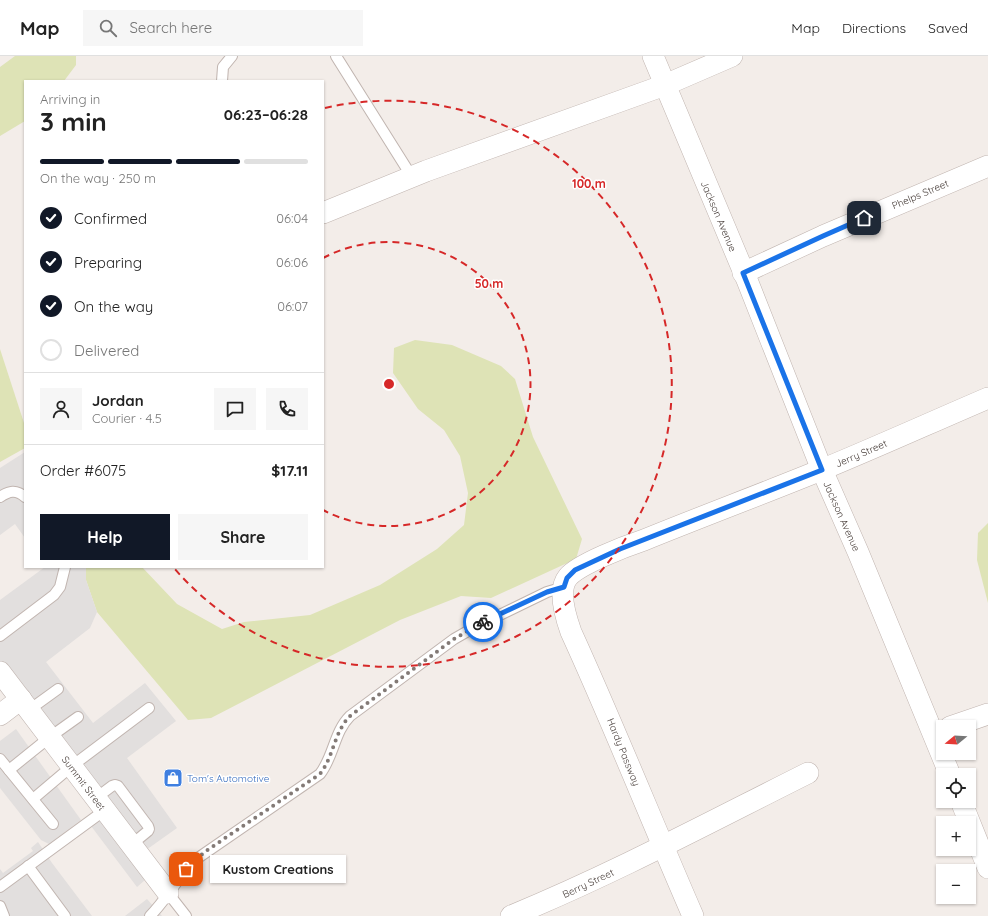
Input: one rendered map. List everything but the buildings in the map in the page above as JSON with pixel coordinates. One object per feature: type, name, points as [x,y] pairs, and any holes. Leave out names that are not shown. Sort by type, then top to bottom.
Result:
[{"type":"street","name":"Jackson Avenue","points":[[653,56],[743,273],[822,470],[858,552],[937,720]]},
{"type":"street","points":[[324,213],[412,177],[664,85],[732,56]]},
{"type":"street","name":"Phelps Street","points":[[743,273],[823,236],[988,166]]},
{"type":"street","name":"Jerry Street","points":[[564,587],[567,578],[575,570],[620,549],[822,470],[988,398]]},
{"type":"street","name":"Hardy Passway","points":[[564,587],[563,598],[571,632],[605,707],[662,846],[693,916]]},
{"type":"street","name":"Summit Street","points":[[0,672],[168,894]]},
{"type":"street","points":[[0,715],[25,705]]},
{"type":"street","points":[[971,720],[988,714]]},
{"type":"street","name":"Berry Street","points":[[511,916],[558,897],[620,868],[808,773]]},
{"type":"street","points":[[964,808],[988,868]]},
{"type":"lane","points":[[222,80],[223,67],[232,56]]},
{"type":"lane","points":[[336,56],[412,177]]},
{"type":"lane","points":[[0,497],[12,491],[18,492],[24,496]]},
{"type":"lane","points":[[0,636],[54,595],[60,587],[65,568]]},
{"type":"lane","points":[[150,916],[178,879],[195,860],[320,774],[328,762],[341,727],[350,716],[454,639],[474,627],[547,592],[564,587]]},
{"type":"lane","points":[[25,705],[58,689]]},
{"type":"lane","points":[[33,799],[72,766],[149,708]]},
{"type":"lane","points":[[9,770],[78,717]]},
{"type":"lane","points":[[0,759],[53,824]]},
{"type":"lane","points":[[0,887],[28,866],[100,804]]},
{"type":"lane","points":[[28,866],[62,915]]},
{"type":"lane","points":[[168,894],[186,916]]},
{"type":"lane","points":[[0,906],[4,916]]},
{"type":"green space","points":[[15,56],[76,56],[76,65],[65,80],[24,80],[24,122],[0,136],[0,67]]},
{"type":"green space","points":[[415,340],[452,345],[501,366],[515,379],[533,437],[582,539],[576,559],[491,598],[461,596],[400,620],[211,718],[188,720],[97,612],[86,580],[86,568],[143,568],[177,604],[222,629],[244,622],[310,615],[380,585],[437,549],[464,525],[468,493],[460,456],[444,430],[418,409],[393,373],[394,348]]},
{"type":"green space","points":[[0,349],[24,423],[24,449],[0,462]]},
{"type":"green space","points":[[988,523],[988,603],[977,560],[978,533]]},
{"type":"shaded area","points":[[24,453],[24,537],[15,524],[0,535],[0,468]]},
{"type":"shaded area","points":[[44,568],[86,568],[86,580],[97,612],[90,628],[46,662],[93,723],[145,683],[176,721],[127,758],[177,828],[139,855],[145,880],[137,887],[88,822],[104,810],[0,672],[0,600]]},
{"type":"shaded area","points":[[16,729],[81,820],[49,844],[41,840],[0,788],[0,741]]},
{"type":"shaded area","points":[[38,842],[92,916],[0,916],[0,869],[3,873],[33,851],[31,848]]},
{"type":"shaded area","points":[[147,899],[162,916],[125,916]]},
{"type":"way so far","points":[[186,869],[206,851],[320,774],[328,762],[341,727],[350,716],[454,639],[483,622]]},
{"type":"place","name":"Tom's Automotive","points":[[173,778]]},
{"type":"place","name":"Kustom Creations","points":[[186,869]]},
{"type":"route","points":[[483,622],[547,592],[564,587],[567,578],[575,570],[620,549],[822,470],[743,273],[864,218]]}]
